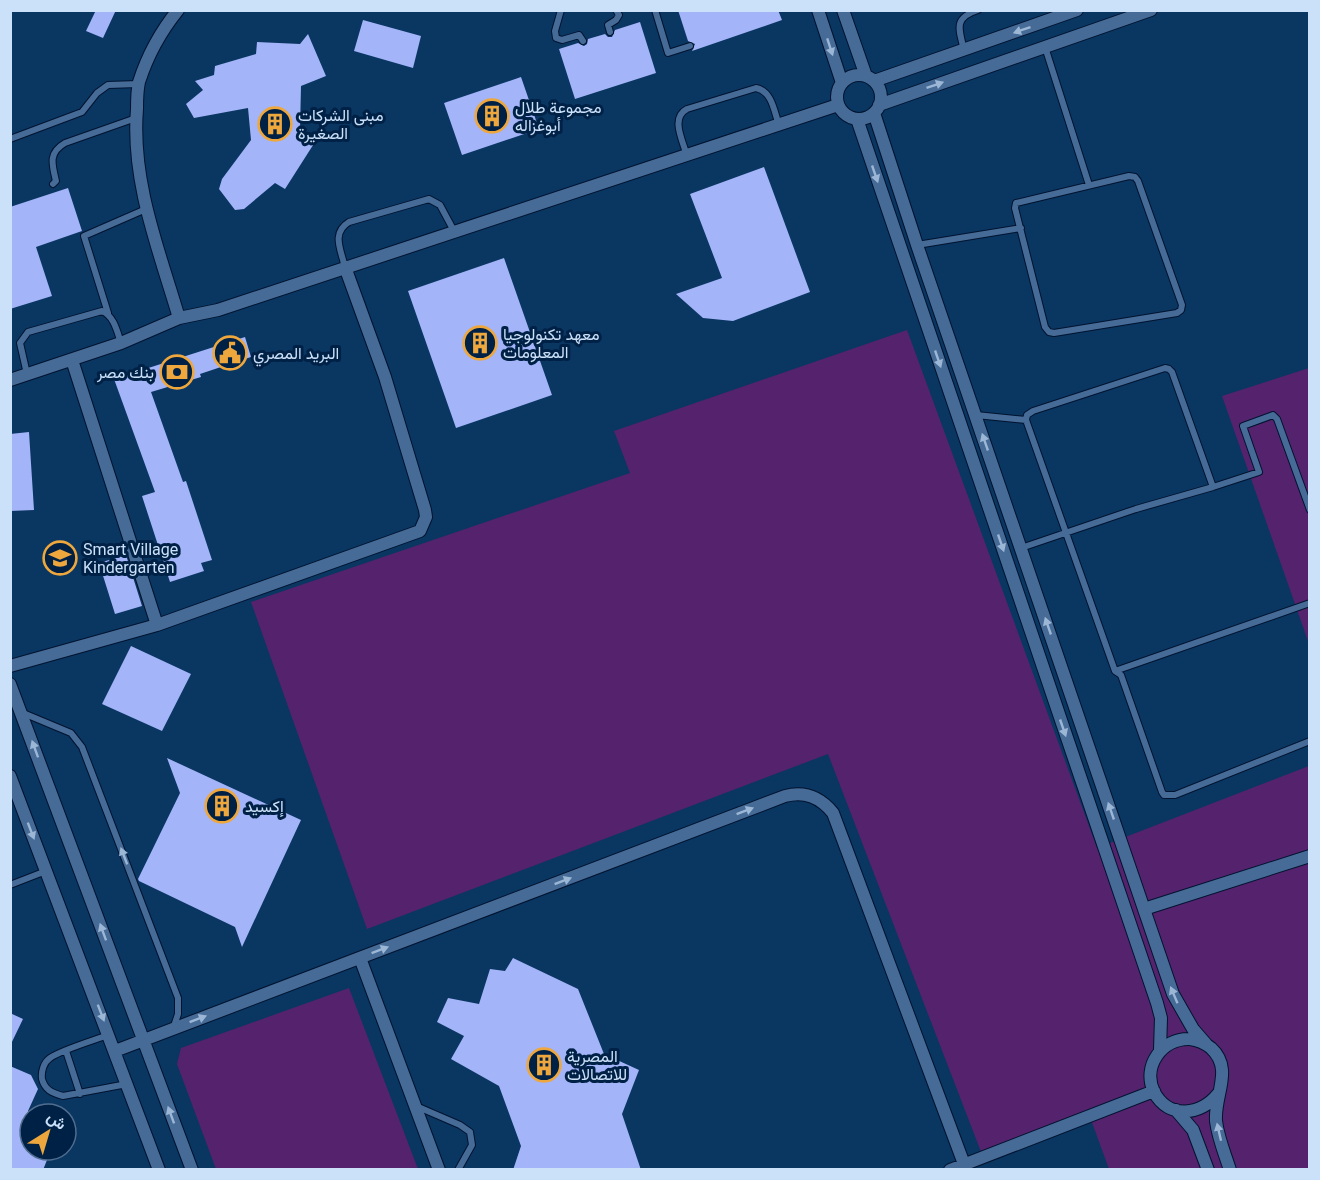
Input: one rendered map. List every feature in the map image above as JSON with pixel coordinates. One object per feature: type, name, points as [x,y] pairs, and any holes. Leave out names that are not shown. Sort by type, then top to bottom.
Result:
[{"type":"street","points":[[178,10],[168,22],[150,54],[138,84],[136,141],[140,181],[146,209],[179,318]]},
{"type":"street","points":[[818,10],[842,83]]},
{"type":"street","points":[[843,10],[870,78],[880,92],[877,109],[917,245],[1173,994],[1192,1029],[1216,1053],[1222,1066],[1223,1081],[1218,1094],[1216,1122],[1230,1170]]},
{"type":"street","points":[[1077,10],[1055,14],[964,50],[870,78],[853,76],[842,83],[837,93],[838,105],[846,115],[857,119],[863,118],[877,109],[1151,10]]},
{"type":"street","points":[[10,380],[121,343],[179,318],[218,310],[838,105]]},
{"type":"street","points":[[857,119],[1157,1003],[1161,1018],[1160,1050]]},
{"type":"street","points":[[10,666],[157,625],[414,534],[424,525],[425,510],[385,377],[345,267]]},
{"type":"street","points":[[72,360],[157,625]]},
{"type":"street","points":[[10,684],[192,1170]]},
{"type":"street","points":[[10,777],[159,1170]]},
{"type":"street","points":[[115,1051],[784,796],[806,794],[826,804],[833,813],[964,1164]]},
{"type":"street","points":[[1144,909],[1310,856]]},
{"type":"street","points":[[360,958],[439,1170]]},
{"type":"street","points":[[1206,1044],[1194,1039],[1170,1042],[1154,1059],[1151,1081],[1154,1091],[1167,1106],[1176,1110],[1188,1112],[1200,1110],[1218,1094]]},
{"type":"street","points":[[950,1170],[1154,1091]]},
{"type":"street","points":[[1176,1110],[1193,1130],[1208,1170]]},
{"type":"lane","points":[[561,10],[555,31],[556,38],[559,40],[579,35],[583,41]]},
{"type":"lane","points":[[610,32],[608,25],[619,15],[616,10]]},
{"type":"lane","points":[[655,10],[667,52],[690,46]]},
{"type":"lane","points":[[964,50],[959,28],[960,22],[968,14],[978,10]]},
{"type":"lane","points":[[1045,47],[1089,185]]},
{"type":"lane","points":[[10,139],[82,112],[102,88],[108,85],[138,84]]},
{"type":"lane","points":[[687,156],[677,123],[680,114],[687,108],[756,87],[769,96],[779,125]]},
{"type":"lane","points":[[53,184],[56,179],[52,156],[57,148],[64,143],[136,118]]},
{"type":"lane","points":[[1130,176],[1137,179],[1182,305],[1180,312],[1049,332],[1045,327],[1021,228],[1015,208],[1017,202],[1130,176]]},
{"type":"lane","points":[[345,267],[337,240],[342,226],[349,222],[429,199],[440,205],[454,231]]},
{"type":"lane","points":[[121,343],[108,313],[84,236],[146,209]]},
{"type":"lane","points":[[917,245],[1021,228]]},
{"type":"lane","points":[[27,374],[20,343],[28,332],[97,311],[108,313]]},
{"type":"lane","points":[[1213,487],[1169,369],[1165,368],[1033,411],[1027,415],[1026,420],[1115,671],[1121,675],[1164,795],[1175,795],[1310,741]]},
{"type":"lane","points":[[976,415],[1026,420]]},
{"type":"lane","points":[[1021,548],[1136,509],[1258,472],[1243,426],[1274,415],[1310,510]]},
{"type":"lane","points":[[1115,671],[1310,603]]},
{"type":"lane","points":[[21,712],[70,733],[82,747],[178,998],[178,1014],[172,1029]]},
{"type":"lane","points":[[10,885],[46,871]]},
{"type":"lane","points":[[109,1035],[51,1058],[44,1065],[42,1076],[45,1086],[52,1093],[63,1096],[128,1084]]},
{"type":"lane","points":[[66,1051],[80,1094]]},
{"type":"lane","points":[[416,1106],[460,1125],[470,1132],[472,1144],[458,1170]]},
{"type":"shaded area","points":[[10,11],[1309,11],[1309,1169],[11,1169]]},
{"type":"shaded area","points":[[907,330],[1097,848],[1309,766],[1309,1169],[1109,1169],[1090,1117],[983,1157],[828,754],[367,929],[251,602],[630,473],[614,431]]},
{"type":"shaded area","points":[[1309,368],[1309,644],[1222,396]]},
{"type":"shaded area","points":[[349,988],[418,1169],[216,1169],[177,1064],[181,1048]]},
{"type":"building","points":[[96,10],[116,10],[103,38],[86,31]]},
{"type":"building","points":[[678,10],[778,10],[782,20],[692,51],[695,44],[688,41]]},
{"type":"building","points":[[363,20],[421,36],[413,68],[354,51]]},
{"type":"building","points":[[640,22],[656,73],[575,99],[559,49],[578,43],[584,46],[588,39],[605,34],[612,37],[615,30]]},
{"type":"building","name":"مبنى الشركات الصغيرة","points":[[308,34],[326,76],[301,86],[300,129],[315,142],[285,189],[275,183],[244,209],[235,210],[219,189],[222,179],[251,140],[248,108],[194,118],[186,104],[203,90],[195,81],[214,75],[215,66],[256,54],[257,42],[300,44]]},
{"type":"building","name":"مجموعة طلال أبوغزاله","points":[[521,77],[539,129],[462,155],[444,103]]},
{"type":"building","points":[[764,167],[810,292],[733,321],[703,318],[676,294],[722,278],[690,194]]},
{"type":"building","points":[[68,188],[82,231],[36,247],[52,296],[10,309],[10,207]]},
{"type":"building","name":"معهد تكنولوجيا المعلومات","points":[[504,258],[552,395],[456,428],[408,291]]},
{"type":"building","points":[[245,337],[251,357],[200,374],[201,377],[151,392],[183,482],[186,481],[212,560],[201,563],[204,571],[170,582],[142,496],[155,492],[114,379]]},
{"type":"building","points":[[29,432],[34,510],[10,511],[10,434]]},
{"type":"building","points":[[126,555],[142,606],[115,614],[99,563]]},
{"type":"building","points":[[131,646],[191,674],[162,731],[102,704]]},
{"type":"building","name":"إكسيد","points":[[167,758],[301,820],[242,947],[235,927],[138,879],[180,793]]},
{"type":"building","name":"المصرية للاتصالات","points":[[513,958],[578,989],[604,1054],[639,1070],[622,1114],[641,1170],[513,1170],[521,1146],[499,1086],[451,1059],[464,1036],[437,1022],[448,998],[479,1004],[490,969],[505,971]]},
{"type":"building","points":[[10,1013],[23,1019],[10,1046]]},
{"type":"building","points":[[10,1066],[31,1075],[38,1089],[32,1102],[18,1102],[18,1162],[46,1162],[43,1170],[10,1170]]},
{"type":"place","name":"مجموعة طلال أبوغزاله","points":[[492,116]]},
{"type":"place","name":"مبنى الشركات الصغيرة","points":[[275,124]]},
{"type":"place","name":"معهد تكنولوجيا المعلومات","points":[[480,343]]},
{"type":"place","name":"البريد المصري","points":[[230,353]]},
{"type":"place","name":"بنك مصر","points":[[177,372]]},
{"type":"place","name":"Smart Village Kindergarten","points":[[60,558]]},
{"type":"place","name":"إكسيد","points":[[222,806]]},
{"type":"place","name":"المصرية للاتصالات","points":[[544,1065]]}]
